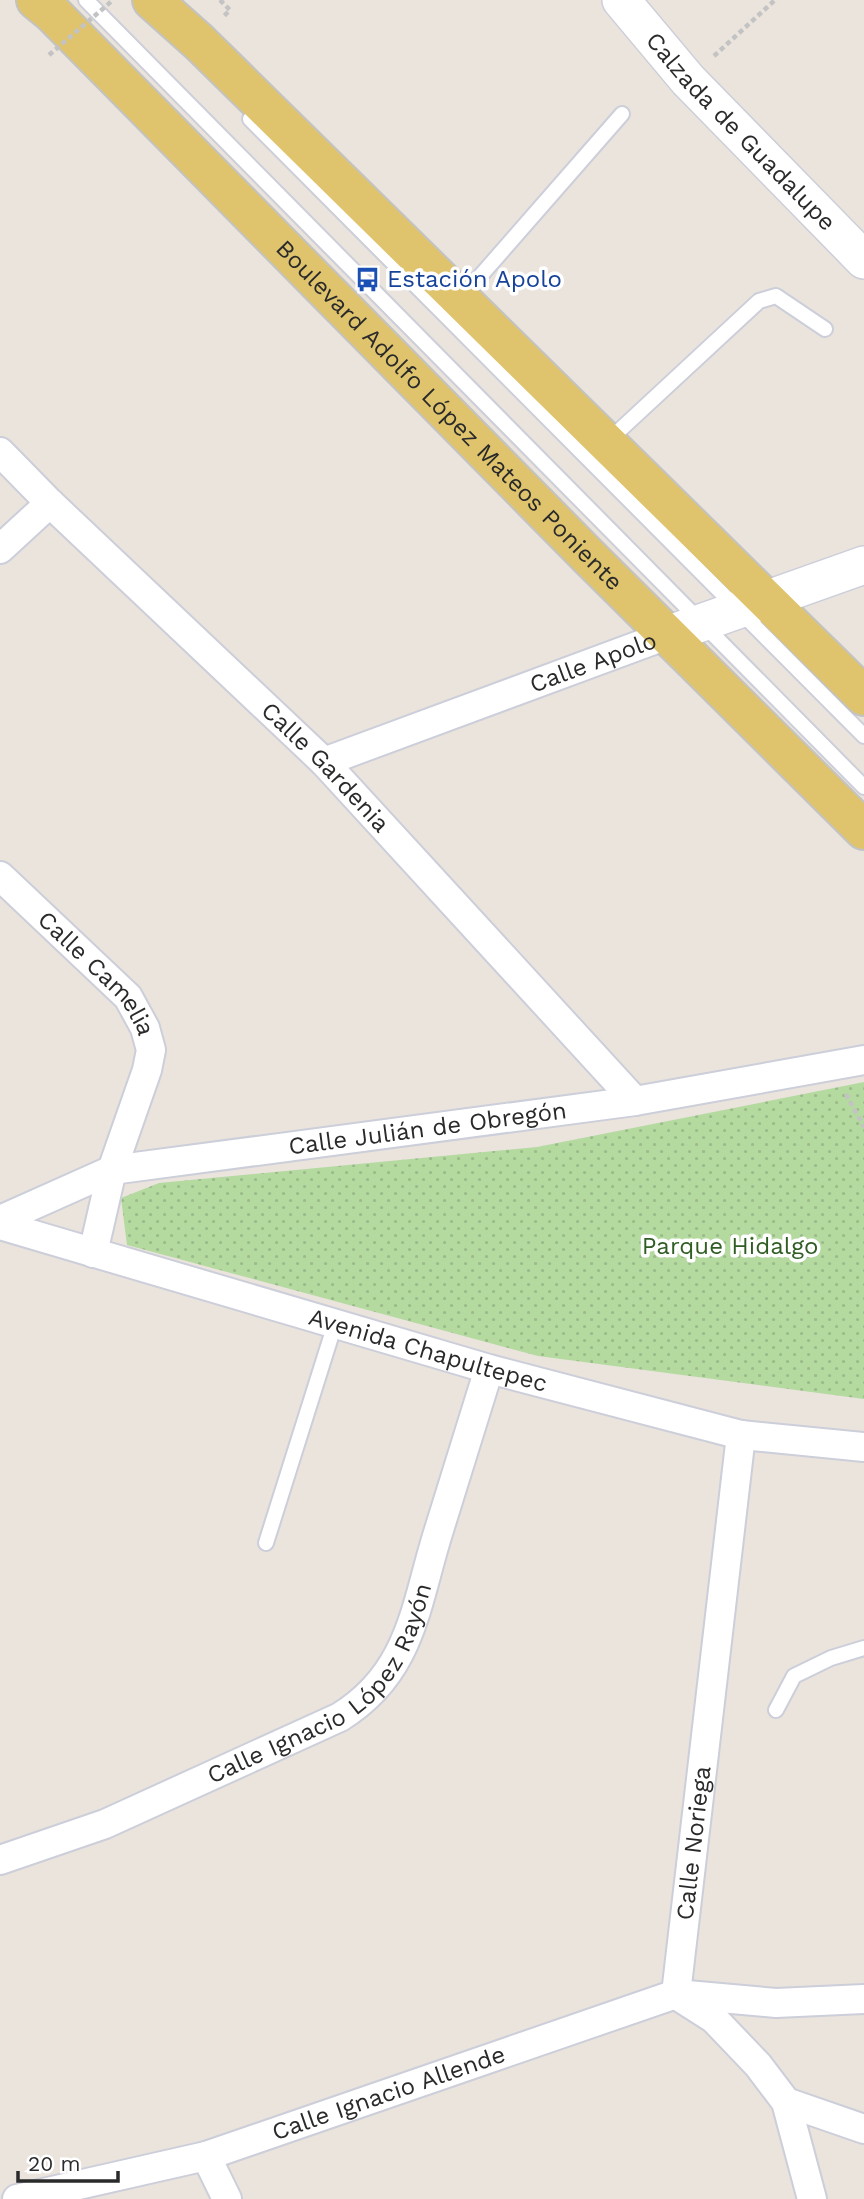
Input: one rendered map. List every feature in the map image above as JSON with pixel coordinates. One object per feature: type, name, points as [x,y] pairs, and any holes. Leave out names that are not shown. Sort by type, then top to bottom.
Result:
[{"type":"main road","name":"Boulevard Adolfo López Mateos Poniente","points":[[36,0],[684,629],[864,830]]},
{"type":"main road","points":[[152,0],[199,42],[606,443],[752,604],[864,696]]},
{"type":"street","name":"Calzada de Guadalupe","points":[[621,0],[688,80],[864,260]]},
{"type":"street","name":"Calle Gardenia","points":[[0,452],[324,762],[635,1101]]},
{"type":"street","points":[[0,549],[50,502]]},
{"type":"street","name":"Calle Apolo","points":[[324,762],[864,565]]},
{"type":"street","name":"Calle Camelia","points":[[0,876],[128,997],[145,1028],[151,1050],[147,1070],[112,1170],[93,1253]]},
{"type":"street","name":"Calle Julián de Obregón","points":[[0,1222],[112,1170],[635,1101],[864,1060]]},
{"type":"street","name":"Avenida Chapultepec","points":[[0,1222],[93,1253],[489,1369],[741,1436],[864,1447]]},
{"type":"street","name":"Calle Ignacio López Rayón","points":[[0,1860],[105,1824],[340,1717],[373,1692],[412,1629],[437,1537],[489,1369]]},
{"type":"street","name":"Calle Noriega","points":[[676,1994],[741,1436]]},
{"type":"street","points":[[676,1994],[776,2003],[864,1999]]},
{"type":"street","points":[[676,1994],[714,2019],[758,2064],[786,2102],[812,2199]]},
{"type":"street","name":"Calle Ignacio Allende","points":[[17,2199],[206,2156],[676,1994]]},
{"type":"street","points":[[786,2102],[864,2129]]},
{"type":"street","points":[[206,2156],[227,2199]]},
{"type":"lane","points":[[86,0],[684,629],[864,788]]},
{"type":"lane","points":[[239,108],[752,604],[864,736]]},
{"type":"lane","points":[[459,300],[622,114]]},
{"type":"lane","points":[[606,443],[759,301],[776,296],[825,329]]},
{"type":"lane","points":[[266,1543],[335,1324]]},
{"type":"lane","points":[[776,1710],[794,1675],[831,1658],[864,1648]]},
{"type":"path","points":[[49,55],[113,0]]},
{"type":"path","points":[[220,0],[230,10]]},
{"type":"path","points":[[688,80],[775,0]]},
{"type":"green space","name":"Parque Hidalgo","points":[[864,1082],[864,1399],[538,1356],[127,1245],[121,1198],[159,1183],[537,1147]]},
{"type":"place","name":"Estación Apolo","points":[[367,279]]}]
